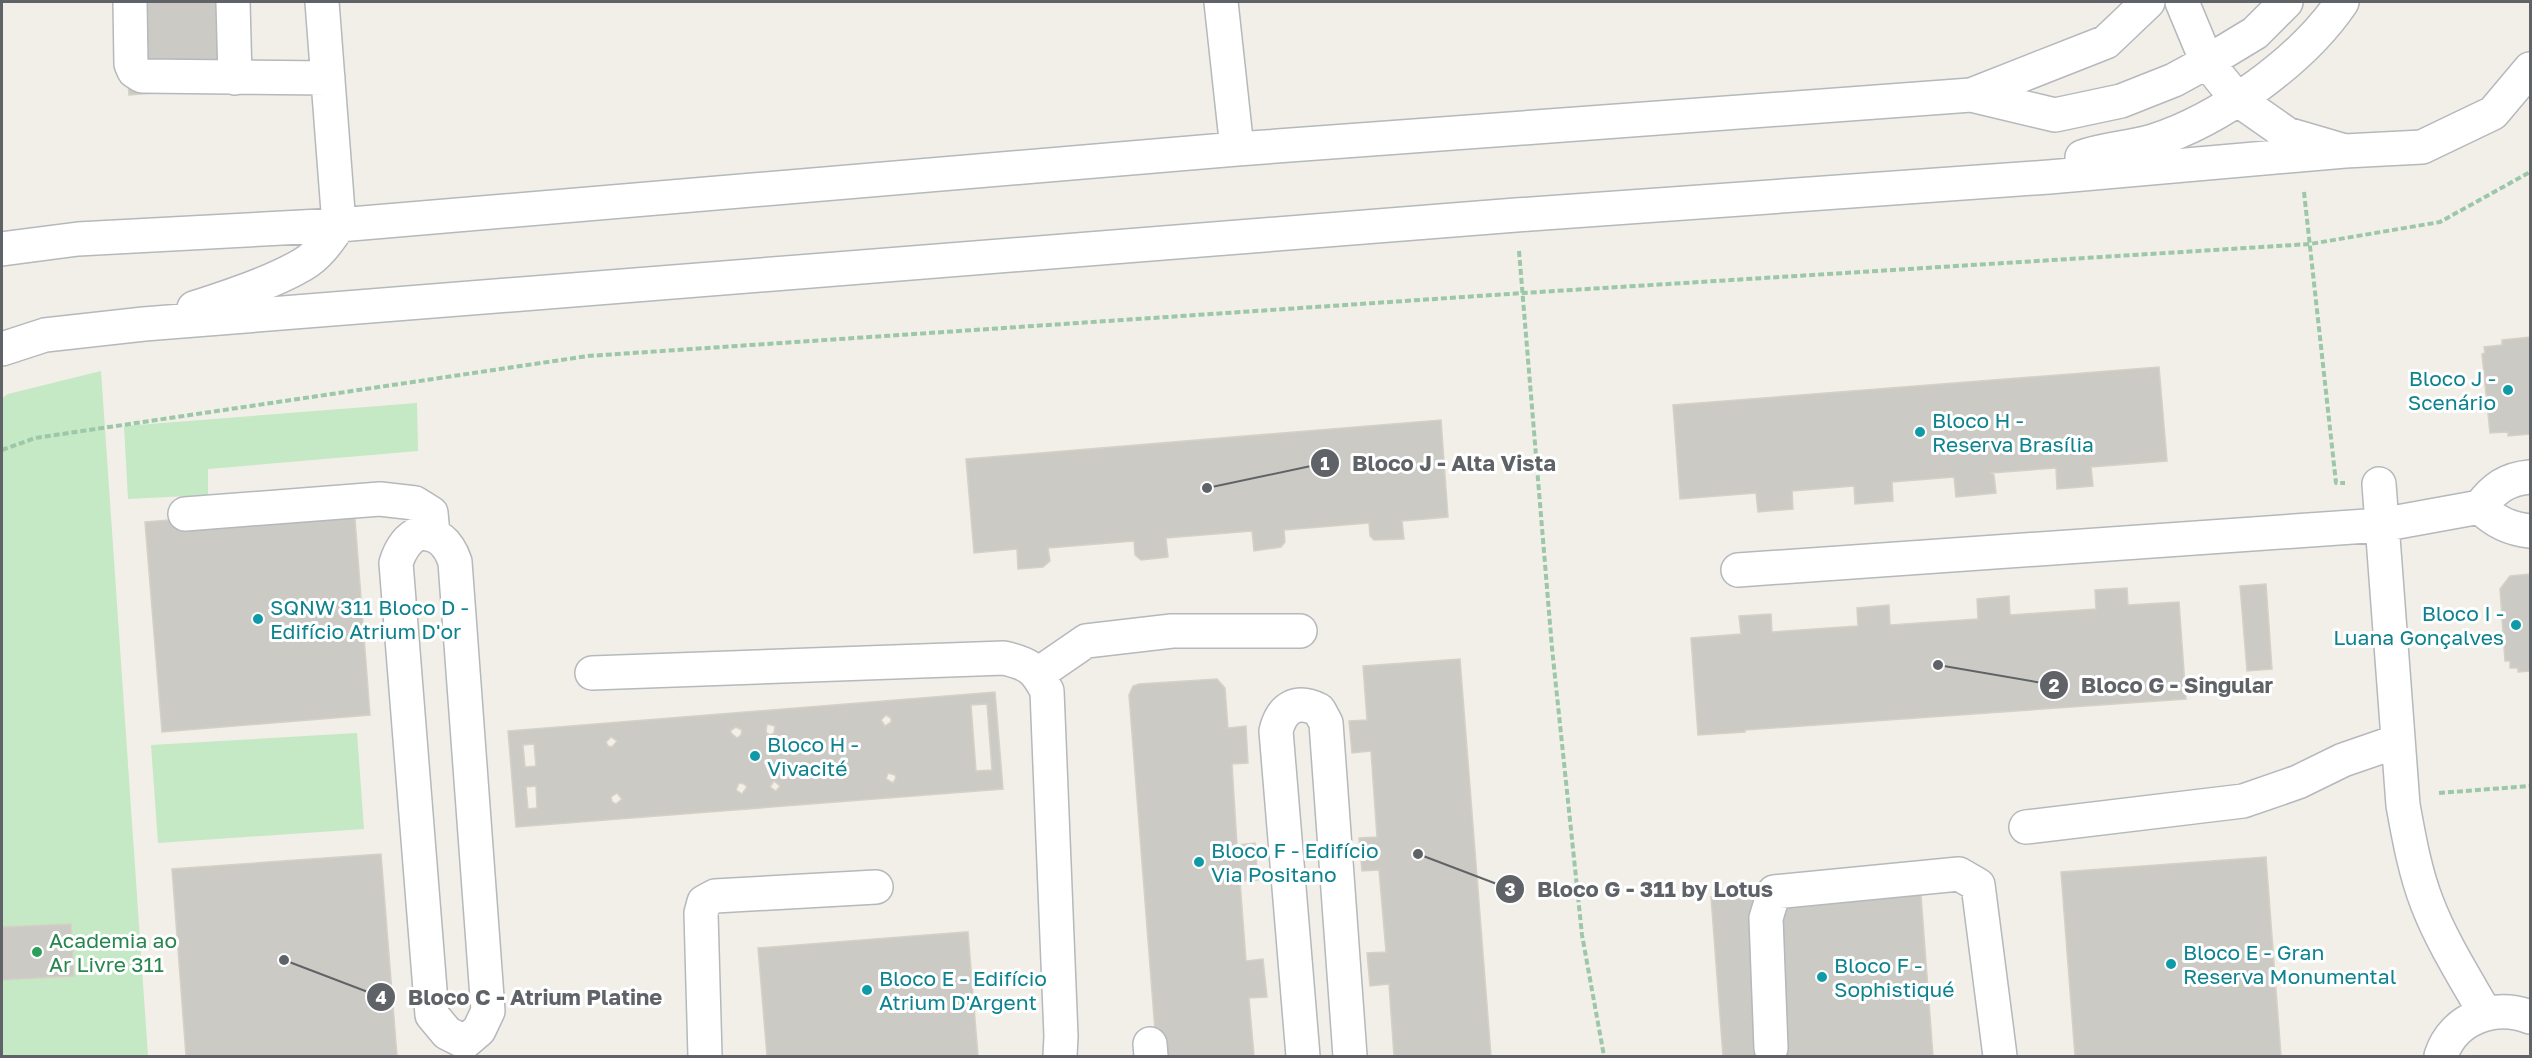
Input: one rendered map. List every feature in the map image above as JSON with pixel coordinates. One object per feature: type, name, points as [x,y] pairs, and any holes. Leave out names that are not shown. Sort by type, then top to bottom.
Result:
[{"type":"street","points":[[130,2],[131,64],[134,71],[142,76],[328,78]]},
{"type":"street","points":[[232,2],[235,78]]},
{"type":"street","points":[[144,324],[226,298],[303,265],[323,248],[339,225],[322,2]]},
{"type":"street","points":[[1221,2],[1237,149]]},
{"type":"street","points":[[2,249],[78,239],[339,225],[1237,149],[1971,94],[2106,42],[2148,2]]},
{"type":"street","points":[[2182,2],[2207,62],[2237,99],[2287,134],[2344,151]]},
{"type":"street","points":[[1971,94],[2055,115],[2121,101],[2174,80],[2207,62],[2255,33],[2286,2]]},
{"type":"street","points":[[2049,177],[2084,156],[2153,141],[2194,123],[2237,99],[2287,64],[2342,2]]},
{"type":"street","points":[[2,350],[45,335],[144,324],[1516,215],[2049,177],[2344,151],[2422,147],[2493,112],[2530,69]]},
{"type":"street","points":[[1738,570],[2381,525],[2480,507],[2490,493],[2501,484],[2530,477]]},
{"type":"street","points":[[2379,484],[2398,741],[2411,847],[2427,903],[2450,952],[2485,1013]]},
{"type":"street","points":[[185,514],[380,499],[415,503],[431,513],[433,534]]},
{"type":"street","points":[[2480,507],[2492,519],[2500,523],[2530,531]]},
{"type":"street","points":[[419,533],[433,534],[447,545],[455,562],[488,1011],[479,1030],[465,1049],[432,1015],[396,563],[399,553],[412,537],[419,533]]},
{"type":"street","points":[[1038,674],[1086,641],[1172,631],[1300,631]]},
{"type":"street","points":[[592,673],[1004,658],[1025,663],[1038,674],[1047,691],[1060,1056]]},
{"type":"street","points":[[1303,1056],[1276,731],[1281,715],[1288,707],[1298,704],[1320,710],[1326,723],[1350,1056]]},
{"type":"street","points":[[2026,827],[2243,801],[2298,782],[2343,760],[2398,741]]},
{"type":"street","points":[[1771,1048],[1766,918],[1774,892],[1959,874],[1977,885],[2000,1056]]},
{"type":"street","points":[[705,1056],[701,923],[704,902],[715,896],[876,887]]},
{"type":"street","points":[[2441,1056],[2454,1033],[2468,1021],[2485,1013],[2503,1011],[2530,1017]]},
{"type":"path","points":[[2300,155],[2336,483],[2379,484]]},
{"type":"path","points":[[2,450],[35,438],[588,356],[1523,293],[2310,244],[2440,222],[2530,172]]},
{"type":"path","points":[[1516,215],[1552,648],[1582,935],[1604,1056]]},
{"type":"path","points":[[2403,796],[2530,786]]},
{"type":"green space","points":[[101,371],[148,1056],[2,1056],[2,398],[8,394]]},
{"type":"green space","points":[[417,403],[418,451],[208,469],[208,495],[128,499],[124,426]]},
{"type":"green space","points":[[357,733],[364,829],[158,843],[151,745]]},
{"type":"building","points":[[122,2],[224,2],[231,87],[129,95]]},
{"type":"building","name":"Bloco J - Scenário","points":[[2530,337],[2530,434],[2508,436],[2508,432],[2490,433],[2482,354],[2485,353],[2484,347],[2502,345],[2502,340]]},
{"type":"building","name":"Bloco H - Reserva Brasília","points":[[2159,367],[2167,461],[2091,467],[2093,486],[2057,489],[2056,468],[1991,473],[1994,475],[1996,493],[1956,497],[1954,477],[1892,482],[1893,501],[1855,504],[1854,486],[1792,491],[1793,509],[1758,512],[1756,493],[1680,499],[1673,405]]},
{"type":"building","points":[[1441,420],[1448,517],[1402,521],[1404,539],[1374,540],[1370,536],[1369,523],[1284,530],[1285,542],[1281,547],[1254,551],[1252,531],[1166,538],[1168,557],[1141,560],[1135,555],[1134,541],[1048,548],[1050,561],[1043,567],[1018,569],[1017,549],[974,553],[966,459]]},
{"type":"building","name":"SQNW 311 Bloco D - Edifício Atrium D'or","points":[[354,506],[370,715],[162,732],[145,522]]},
{"type":"building","name":"Bloco I - Luana Gonçalves","points":[[2530,574],[2530,671],[2518,672],[2518,668],[2510,668],[2510,661],[2505,661],[2500,589],[2510,576]]},
{"type":"building","points":[[2266,584],[2272,669],[2247,671],[2240,586]]},
{"type":"building","points":[[2127,588],[2128,605],[2179,602],[2186,699],[1698,735],[1691,638],[1741,634],[1739,616],[1771,614],[1772,632],[1858,626],[1857,608],[1889,605],[1890,625],[1978,619],[1977,599],[2009,596],[2010,615],[2096,609],[2095,590]]},
{"type":"building","points":[[1460,659],[1491,1056],[1394,1056],[1389,984],[1370,986],[1367,953],[1386,952],[1379,870],[1362,871],[1359,838],[1377,837],[1371,751],[1352,753],[1349,721],[1367,720],[1363,666]]},
{"type":"building","name":"Bloco F - Edifício Via Positano","points":[[1217,679],[1225,688],[1228,728],[1246,726],[1248,763],[1232,764],[1237,845],[1255,843],[1258,880],[1240,881],[1246,961],[1263,959],[1267,997],[1249,998],[1254,1056],[1157,1056],[1129,695],[1133,686],[1139,684]]},
{"type":"building","name":"Bloco H - Vivacité","points":[[995,692],[1003,789],[516,827],[508,731]],"holes":[[[987,704],[992,770],[976,771],[971,705]],[[886,715],[891,718],[891,722],[885,726],[881,720]],[[767,724],[775,726],[774,733],[770,735],[766,732]],[[736,727],[742,730],[741,735],[737,738],[731,730]],[[611,737],[617,741],[612,747],[606,742]],[[534,744],[536,766],[525,767],[523,745]],[[888,773],[895,775],[893,783],[886,779]],[[774,781],[780,786],[776,791],[770,787]],[[739,783],[747,787],[742,794],[736,790]],[[536,786],[537,808],[528,809],[526,787]],[[617,793],[622,799],[616,804],[612,802],[611,797]]]},
{"type":"building","points":[[381,854],[397,1056],[186,1056],[172,869]]},
{"type":"building","name":"Bloco E - Gran Reserva Monumental","points":[[2266,857],[2281,1056],[2075,1056],[2061,872]]},
{"type":"building","name":"Bloco F - Sophistiqué","points":[[1920,882],[1933,1056],[1723,1056],[1711,897]]},
{"type":"building","name":"Academia ao Ar Livre 311","points":[[71,924],[74,976],[2,980],[2,927]]},
{"type":"building","name":"Bloco E - Edifício Atrium D'Argent","points":[[968,932],[978,1056],[767,1056],[758,948]]},
{"type":"place","name":"Bloco J - Scenário","points":[[2508,390]]},
{"type":"place","name":"Bloco H - Reserva Brasília","points":[[1920,432]]},
{"type":"place","name":"Bloco J - Alta Vista","points":[[1207,488]]},
{"type":"place","name":"SQNW 311 Bloco D - Edifício Atrium D'or","points":[[258,619]]},
{"type":"place","name":"Bloco I - Luana Gonçalves","points":[[2516,625]]},
{"type":"place","name":"Bloco G - Singular","points":[[1938,665]]},
{"type":"place","name":"Bloco H - Vivacité","points":[[755,756]]},
{"type":"place","name":"Bloco G - 311 by Lotus","points":[[1418,854]]},
{"type":"place","name":"Bloco F - Edifício Via Positano","points":[[1199,862]]},
{"type":"place","name":"Academia ao Ar Livre 311","points":[[37,952]]},
{"type":"place","name":"Bloco C - Atrium Platine","points":[[284,960]]},
{"type":"place","name":"Bloco E - Gran Reserva Monumental","points":[[2171,964]]},
{"type":"place","name":"Bloco F - Sophistiqué","points":[[1822,977]]},
{"type":"place","name":"Bloco E - Edifício Atrium D'Argent","points":[[867,990]]}]
